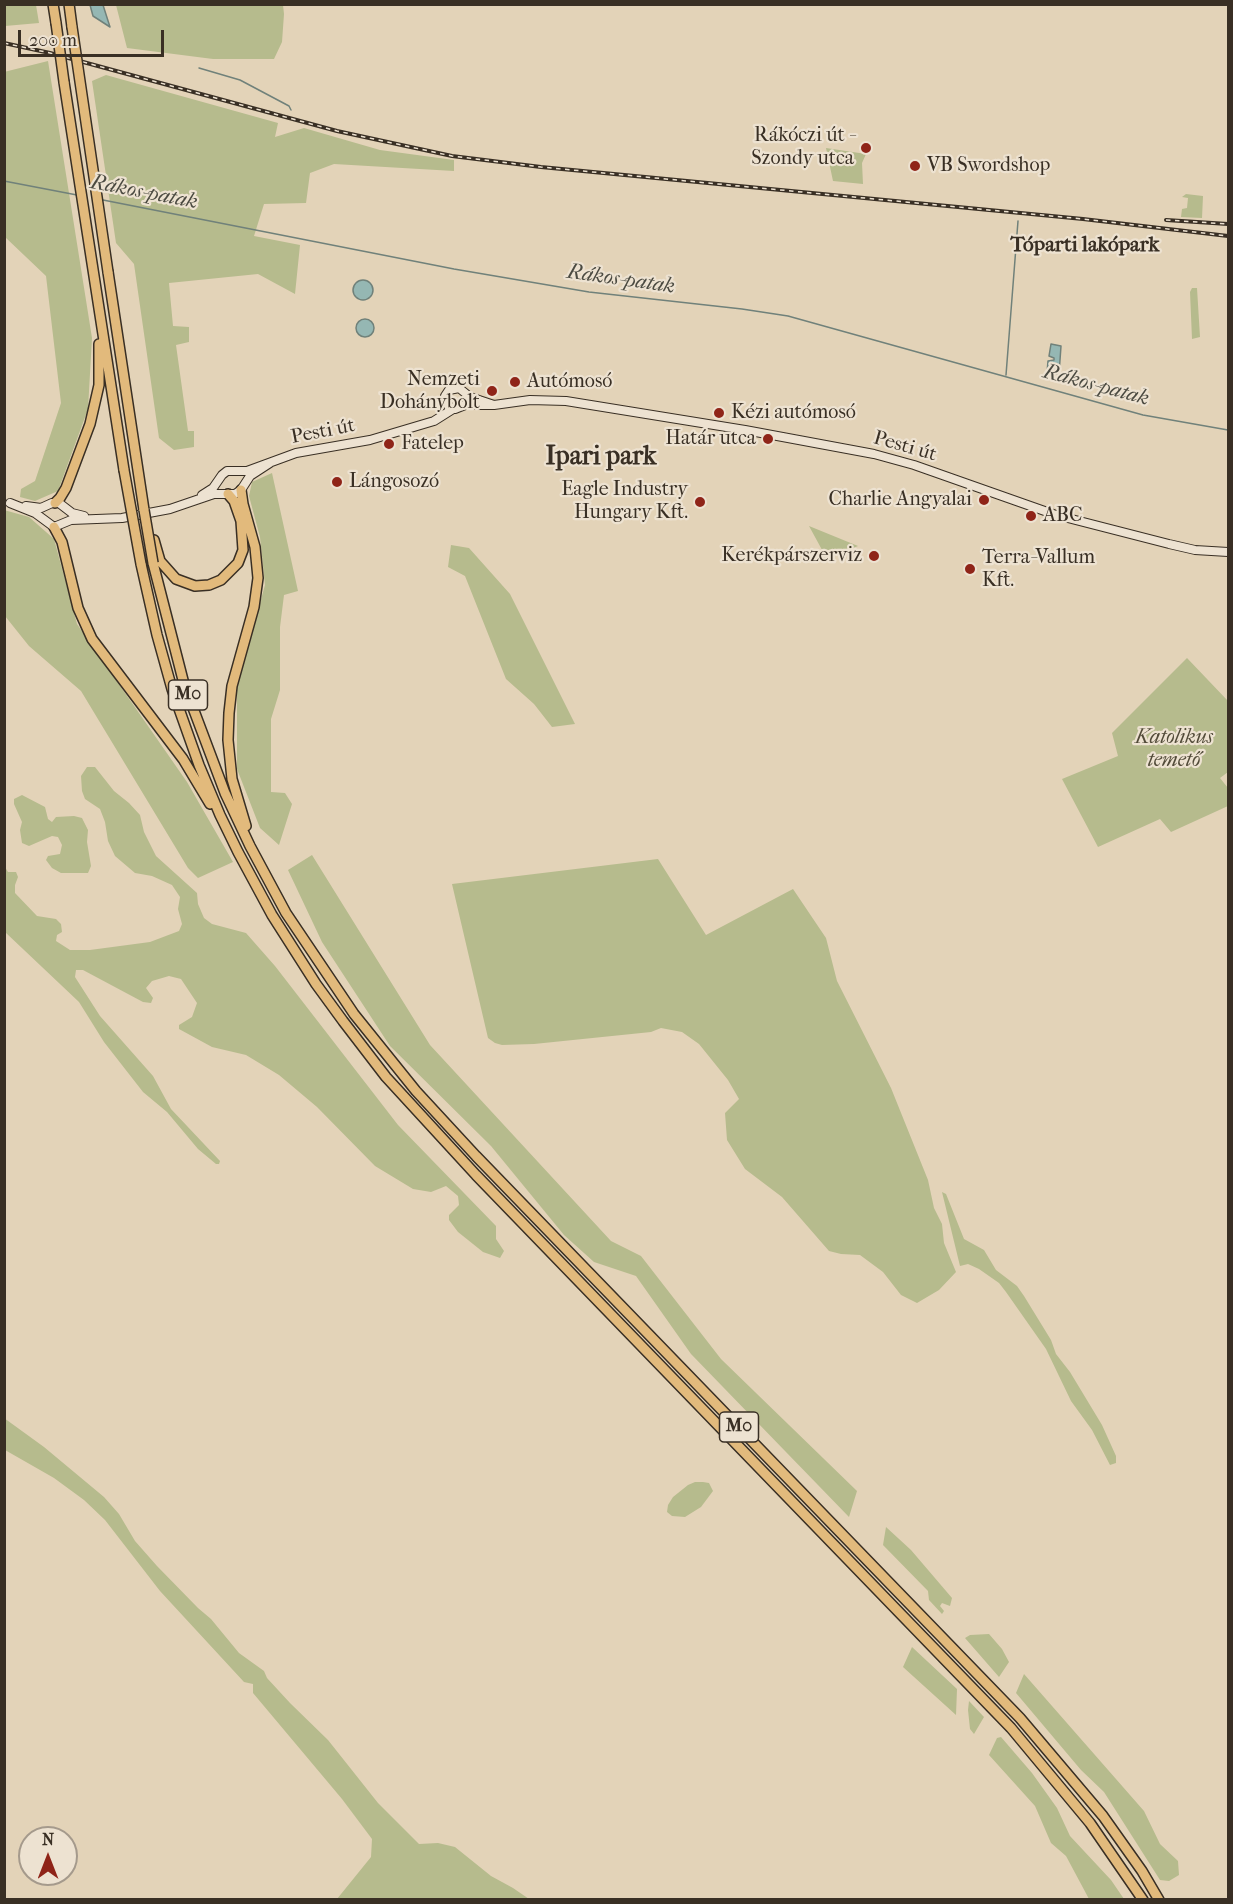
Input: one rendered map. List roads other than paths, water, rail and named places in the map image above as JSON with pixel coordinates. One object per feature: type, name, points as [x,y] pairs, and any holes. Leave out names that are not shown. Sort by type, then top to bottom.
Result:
[{"type":"highway","name":"M0","points":[[53,4],[124,470],[157,635],[172,689],[199,765],[220,815],[257,889],[316,984],[386,1077],[413,1108],[997,1713],[1077,1806],[1143,1899]]},
{"type":"highway","name":"M0","points":[[69,4],[153,563],[170,634],[191,705],[218,778],[250,846],[286,913],[332,984],[416,1091],[476,1156],[1020,1718],[1103,1816],[1159,1899]]},
{"type":"highway","points":[[51,505],[63,494],[76,464],[97,397],[100,368],[98,308]]},
{"type":"highway","points":[[242,487],[243,504],[254,538],[258,578],[252,615],[232,686],[228,740],[232,779],[250,846]]},
{"type":"highway","points":[[144,510],[160,561],[176,579],[195,586],[209,585],[221,580],[238,562],[243,549],[241,521],[234,501],[227,494]]},
{"type":"highway","points":[[54,527],[62,542],[78,608],[92,639],[183,759],[209,803],[220,815]]},
{"type":"main road","points":[[452,388],[459,388],[467,395],[465,405],[459,409],[449,406],[447,393],[452,388]]},
{"type":"main road","name":"Pesti út","points":[[467,395],[494,405]]},
{"type":"main road","name":"Pesti út","points":[[465,405],[494,405],[538,399],[597,405],[874,454],[914,465],[1006,499],[1074,520],[1178,546],[1228,552]]},
{"type":"main road","name":"Pesti út","points":[[270,463],[296,453],[362,442],[418,425],[449,406]]},
{"type":"main road","points":[[198,498],[220,480],[227,471],[247,471],[270,463]]},
{"type":"main road","points":[[66,521],[104,519],[161,511],[198,498],[235,494],[250,476],[270,463]]},
{"type":"main road","points":[[237,472],[243,477],[242,487]]},
{"type":"main road","points":[[220,480],[221,489],[227,494]]},
{"type":"main road","points":[[7,502],[37,508],[62,505],[78,515],[104,519]]},
{"type":"main road","points":[[7,502],[34,513],[54,527],[61,526],[66,521],[67,510]]},
{"type":"main road","points":[[44,520],[43,513],[51,505]]},
{"type":"water","points":[[90,5],[103,5],[110,27],[93,16]]},
{"type":"water","points":[[359,280],[367,280],[373,286],[373,294],[367,300],[359,300],[353,294],[353,286]]},
{"type":"water","points":[[365,319],[371,322],[374,328],[371,334],[365,337],[359,334],[356,328],[359,322]]},
{"type":"water","points":[[1051,344],[1061,346],[1059,374],[1047,373],[1048,361],[1054,360],[1049,356]]},
{"type":"waterway","points":[[199,68],[240,80],[289,106],[291,110]]},
{"type":"waterway","name":"Rákos-patak","points":[[4,181],[77,195]]},
{"type":"waterway","name":"Rákos-patak","points":[[103,200],[454,269],[589,292],[788,316],[1143,415],[1228,430]]},
{"type":"waterway","points":[[1006,375],[1018,221]]},
{"type":"railway","points":[[4,43],[50,53],[337,131],[452,156],[541,167],[1083,219],[1228,236]]},
{"type":"railway","points":[[1166,220],[1228,224]]},
{"type":"place","name":"Rákóczi út - Szondy utca","points":[[866,148]]},
{"type":"place","name":"VB Swordshop","points":[[915,166]]},
{"type":"place","name":"Autómosó","points":[[515,382]]},
{"type":"place","name":"Nemzeti Dohánybolt","points":[[492,391]]},
{"type":"place","name":"Kézi autómosó","points":[[719,413]]},
{"type":"place","name":"Határ utca","points":[[768,439]]},
{"type":"place","name":"Fatelep","points":[[389,444]]},
{"type":"place","name":"Lángosozó","points":[[337,482]]},
{"type":"place","name":"Charlie Angyalai","points":[[984,500]]},
{"type":"place","name":"Eagle Industry Hungary Kft.","points":[[700,502]]},
{"type":"place","name":"ABC","points":[[1031,516]]},
{"type":"place","name":"Kerékpárszerviz","points":[[874,556]]},
{"type":"place","name":"Terra-Vallum Kft.","points":[[970,569]]},
{"type":"district","name":"Tóparti lakópark","points":[[1085,246]]},
{"type":"district","name":"Ipari park","points":[[601,458]]},
{"type":"park label","name":"Katolikus temető","points":[[1174,750]]}]
